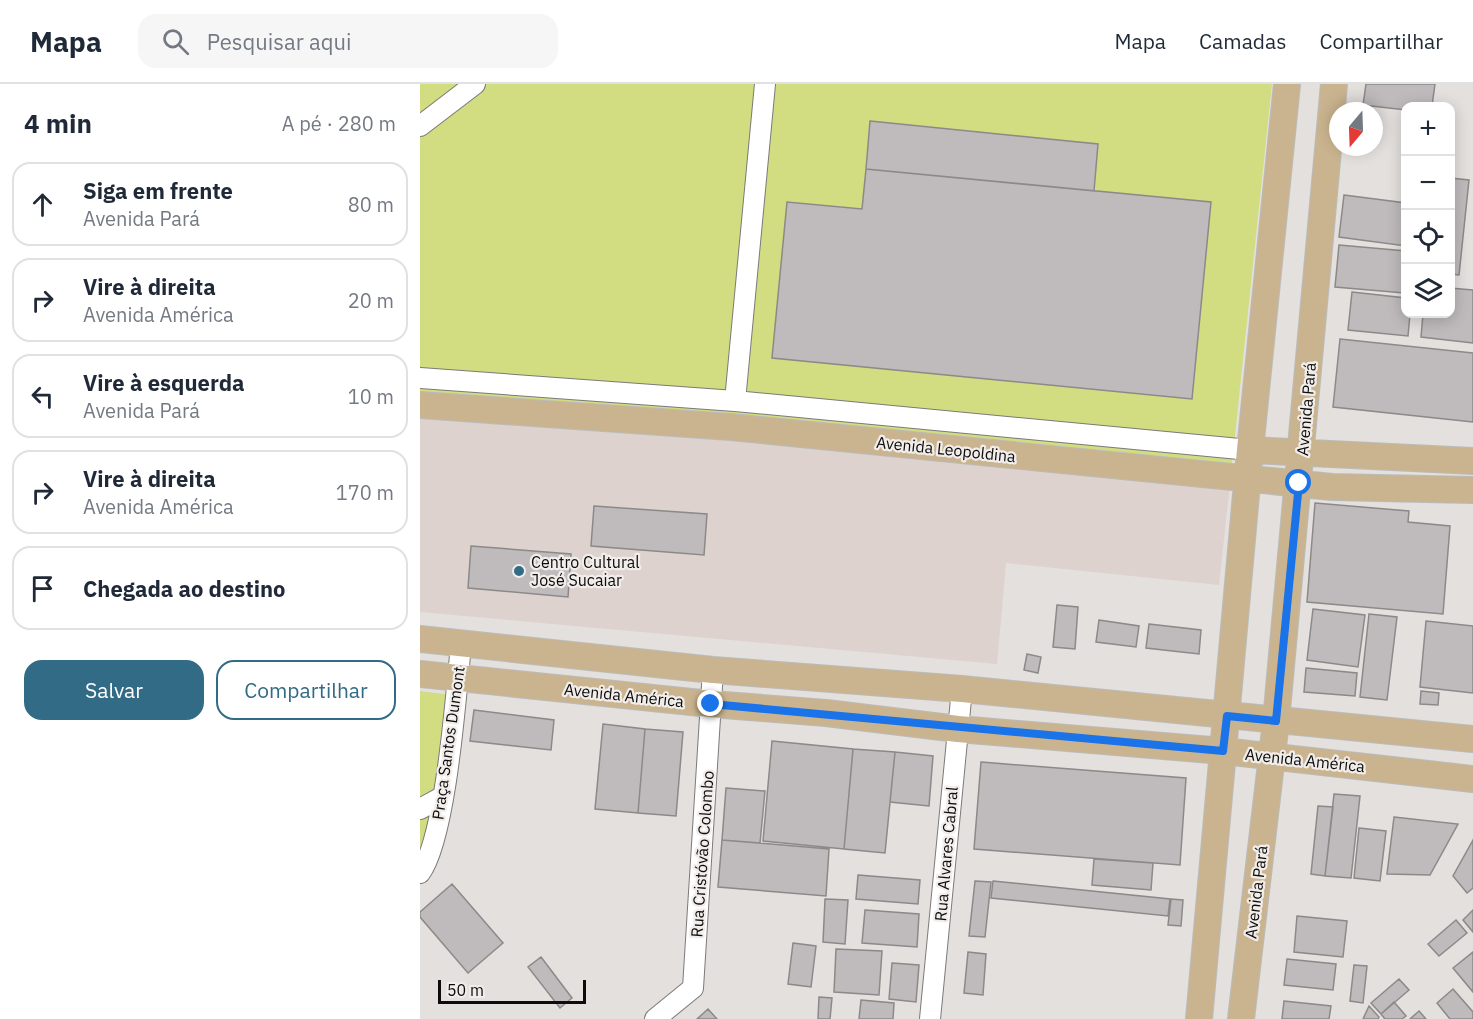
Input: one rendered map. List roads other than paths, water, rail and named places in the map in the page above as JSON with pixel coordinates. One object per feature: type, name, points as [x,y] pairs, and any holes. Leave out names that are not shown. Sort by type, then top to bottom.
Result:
[{"type":"main road","points":[[1198,1019],[1247,479],[1287,84]]},
{"type":"main road","name":"Avenida Pará","points":[[1241,1019],[1276,721],[1334,84]]},
{"type":"main road","name":"Avenida Leopoldina","points":[[420,405],[731,427],[1332,487],[1473,490]]},
{"type":"main road","points":[[1250,450],[1473,461]]},
{"type":"main road","name":"Avenida América","points":[[420,639],[713,670],[962,688],[1473,739]]},
{"type":"main road","name":"Avenida América","points":[[420,674],[711,704],[826,713],[958,729],[1223,751],[1473,779]]},
{"type":"street","points":[[420,126],[475,84]]},
{"type":"street","points":[[735,401],[765,84]]},
{"type":"street","points":[[420,378],[735,401],[1250,450]]},
{"type":"street","name":"Praça Santos Dumont","points":[[420,873],[433,847],[442,797],[461,645]]},
{"type":"street","name":"Rua Cristóvão Colombo","points":[[655,1019],[693,988],[713,670]]},
{"type":"street","name":"Rua Alvares Cabral","points":[[930,1019],[962,688]]},
{"type":"street","points":[[420,809],[442,797]]},
{"type":"place","name":"Centro Cultural José Sucaiar","points":[[519,571]]}]
